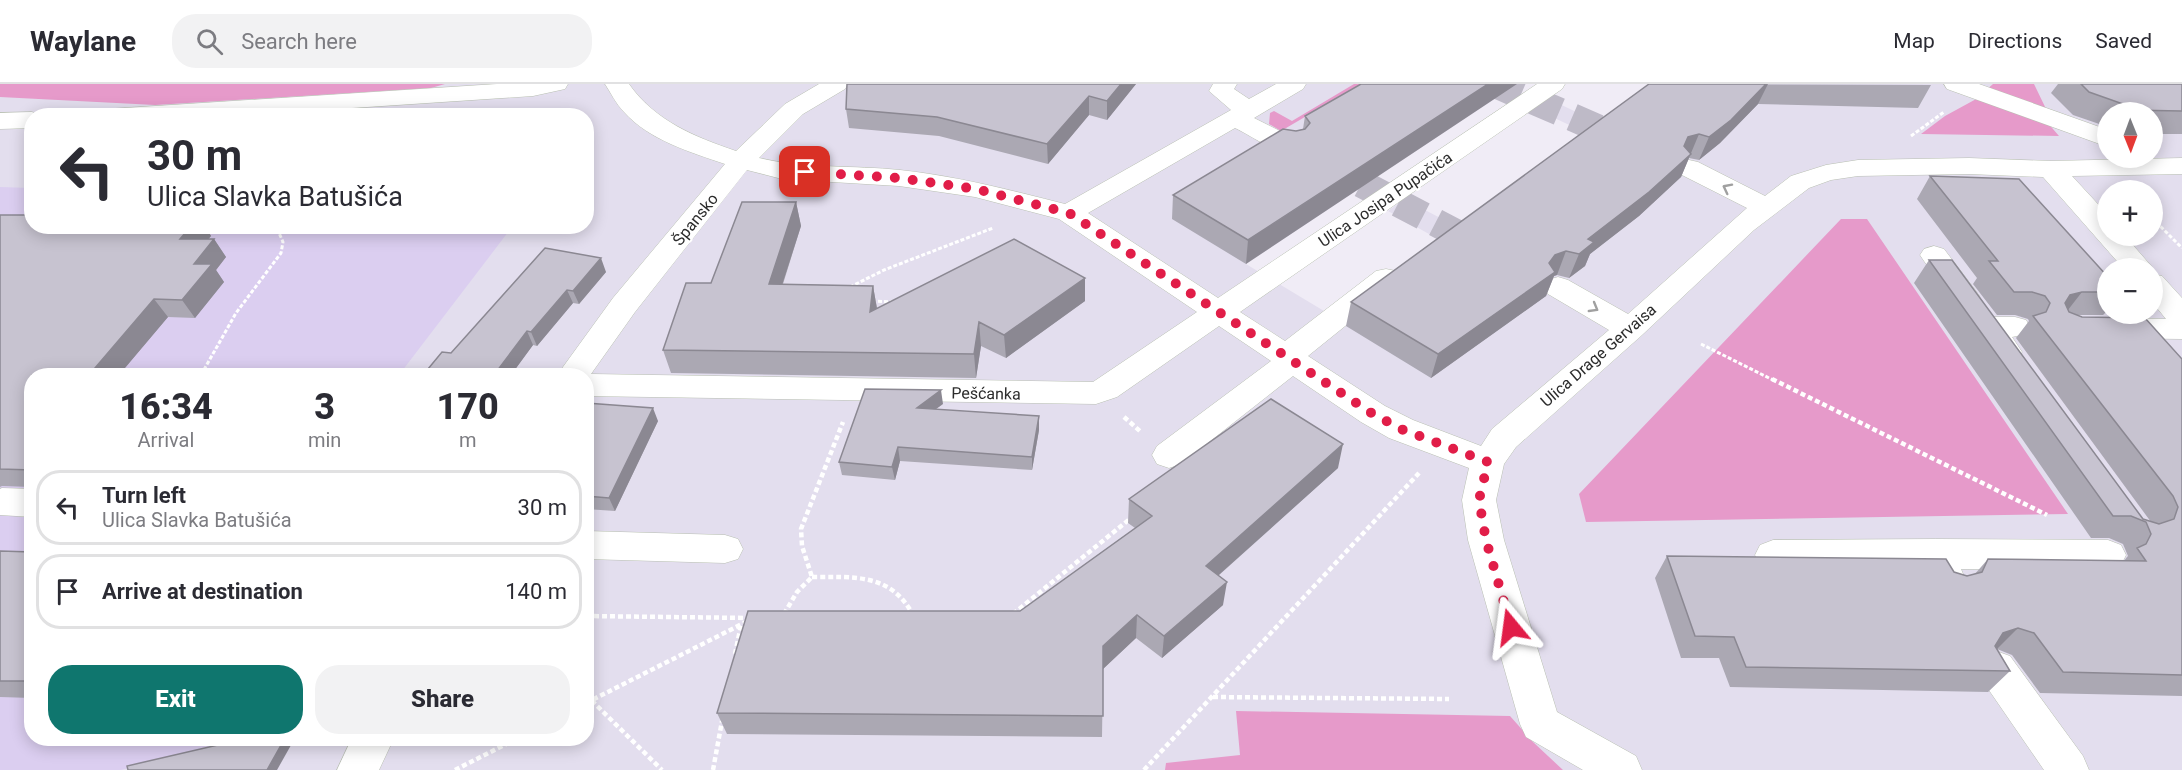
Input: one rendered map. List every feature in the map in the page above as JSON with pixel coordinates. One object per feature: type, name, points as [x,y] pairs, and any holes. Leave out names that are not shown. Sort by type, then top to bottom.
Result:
[{"type":"street","points":[[237,108],[509,91],[556,84]]},
{"type":"street","points":[[617,84],[632,106],[649,121],[705,149],[741,161],[782,171],[899,178],[976,189],[1069,213],[1288,360],[1373,414],[1401,429],[1488,462]]},
{"type":"street","name":"Špansko","points":[[579,368],[624,305],[741,161],[794,109],[836,84]]},
{"type":"street","points":[[1225,84],[1221,91],[1242,114],[1291,146]]},
{"type":"street","points":[[1069,213],[1294,84]]},
{"type":"street","name":"Ulica Josipa Pupačića","points":[[1217,313],[1553,84]]},
{"type":"street","points":[[1956,84],[2097,135]]},
{"type":"street","points":[[0,122],[24,120]]},
{"type":"street","name":"Ulica Drage Gervaisa","points":[[1621,770],[1540,724],[1486,540],[1479,500],[1488,462],[1504,438],[1630,329],[1744,224],[1800,182],[1826,172],[1858,168],[1969,166],[2051,169],[2170,163]]},
{"type":"street","points":[[1689,168],[1766,207]]},
{"type":"street","points":[[2051,169],[2097,221]]},
{"type":"street","points":[[2120,246],[2130,258]]},
{"type":"street","points":[[1934,255],[2002,327],[2023,375]]},
{"type":"street","points":[[1169,455],[1288,360],[1334,317],[1411,260]]},
{"type":"street","points":[[1558,287],[1630,329]]},
{"type":"street","points":[[2163,295],[2182,316]]},
{"type":"street","points":[[1091,394],[1106,389],[1217,313]]},
{"type":"street","points":[[2086,327],[2182,328]]},
{"type":"street","name":"Pešćanka","points":[[594,385],[1091,394]]},
{"type":"street","points":[[594,545],[725,549]]},
{"type":"street","points":[[1773,555],[1942,568],[2108,555]]},
{"type":"street","points":[[1996,668],[2068,770]]},
{"type":"street","points":[[358,770],[370,746]]},
{"type":"path","points":[[842,291],[884,270],[993,228]]},
{"type":"path","points":[[2163,229],[2182,248]]},
{"type":"path","points":[[205,368],[236,313],[281,253],[283,242],[280,234]]},
{"type":"path","points":[[865,301],[900,302]]},
{"type":"path","points":[[1701,344],[2051,517]]},
{"type":"path","points":[[812,577],[802,546],[801,529],[856,390]]},
{"type":"path","points":[[1091,394],[1169,455]]},
{"type":"path","points":[[1144,770],[1427,465]]},
{"type":"path","points":[[1012,616],[1136,514]]},
{"type":"path","points":[[792,620],[780,619],[797,592],[812,577],[849,577],[880,581],[894,589],[909,604],[915,621]]},
{"type":"path","points":[[594,616],[754,618],[594,699]]},
{"type":"path","points":[[734,659],[741,625]]},
{"type":"path","points":[[1212,697],[1449,699]]},
{"type":"path","points":[[594,707],[662,770]]},
{"type":"path","points":[[713,770],[723,716]]},
{"type":"path","points":[[455,770],[502,746]]},
{"type":"shaded area","points":[[0,84],[445,84],[431,88],[155,105],[0,97]]},
{"type":"shaded area","points":[[1354,84],[1361,84],[1281,131],[1269,124],[1270,113],[1274,111],[1292,121]]},
{"type":"shaded area","points":[[1517,84],[1664,84],[1334,317],[1246,264]],"holes":[[[1547,98],[1593,120],[1580,130],[1533,108]],[[1404,199],[1446,221],[1446,222],[1429,234],[1388,211]]]},
{"type":"shaded area","points":[[1993,84],[2034,84],[2048,113],[1985,91]]},
{"type":"shaded area","points":[[1978,98],[2047,122],[2059,136],[1921,134],[1945,116]]},
{"type":"shaded area","points":[[0,187],[24,188],[24,234],[507,234],[404,368],[24,368],[24,746],[220,746],[121,770],[0,770]]},
{"type":"shaded area","points":[[1841,219],[1867,219],[2068,514],[1586,522],[1579,494]]},
{"type":"shaded area","points":[[1236,711],[1510,716],[1563,770],[1165,770],[1166,763],[1240,755]]},
{"type":"building","points":[[847,84],[1121,84],[1107,101],[1089,96],[1047,144],[937,117],[846,109]]},
{"type":"building","points":[[1361,84],[1488,84],[1248,240],[1173,195],[1283,129],[1296,131],[1305,129],[1310,123],[1305,116]]},
{"type":"building","points":[[1649,84],[1766,84],[1731,120],[1709,137],[1699,134],[1688,137],[1684,146],[1691,154],[1649,192],[1588,239],[1594,242],[1579,254],[1566,251],[1555,255],[1549,263],[1555,272],[1438,354],[1351,302]]},
{"type":"building","points":[[2081,84],[2182,84],[2182,111],[2163,111],[2163,102],[2117,102],[2089,92]]},
{"type":"building","points":[[1930,176],[2019,179],[2097,265],[2097,292],[2070,295],[2065,303],[2069,312],[2082,317],[2097,317],[2097,324],[2150,324],[2182,359],[2182,675],[2063,672],[2034,633],[2018,628],[2003,633],[1995,646],[2010,671],[1746,667],[1734,637],[1695,636],[1667,556],[1946,559],[1954,572],[1967,576],[1982,572],[1988,559],[2146,561],[2137,548],[2146,544],[2151,534],[2146,522],[2131,516],[2113,516],[1929,260],[1952,260],[2143,519],[2159,524],[2174,519],[2178,507],[2173,496],[2033,316],[2046,312],[2050,303],[2045,296],[2032,292],[2014,292],[1989,261],[1998,261]]},
{"type":"building","points":[[742,202],[796,202],[769,284],[873,286],[870,312],[1014,239],[1085,278],[1004,335],[979,322],[974,354],[663,350],[686,283],[711,283]]},
{"type":"building","points":[[0,215],[24,215],[24,234],[184,234],[180,239],[214,239],[194,264],[212,264],[182,300],[154,299],[95,368],[24,368],[24,470],[0,469]]},
{"type":"building","points":[[545,248],[601,258],[573,291],[567,290],[531,332],[527,331],[499,368],[429,368],[442,352],[451,353]]},
{"type":"building","points":[[865,389],[941,390],[917,408],[1039,416],[1032,457],[898,447],[892,467],[839,462]]},
{"type":"building","points":[[1271,399],[1343,444],[1206,566],[1227,582],[1164,636],[1137,615],[1103,646],[1103,716],[717,713],[748,611],[1020,611],[1152,516],[1129,499]]},
{"type":"building","points":[[594,404],[653,408],[609,498],[594,497]]},
{"type":"building","points":[[0,551],[24,552],[24,681],[0,681]]},
{"type":"building","points":[[213,746],[280,746],[267,770],[128,770],[127,766]]},
{"type":"tunnel","points":[[1495,84],[1632,143]]},
{"type":"tunnel","points":[[1324,164],[1488,250]]},
{"type":"route","points":[[805,172],[899,178],[976,189],[1069,213],[1291,362],[1373,414],[1401,429],[1488,462],[1479,500],[1486,540],[1511,627]]}]
